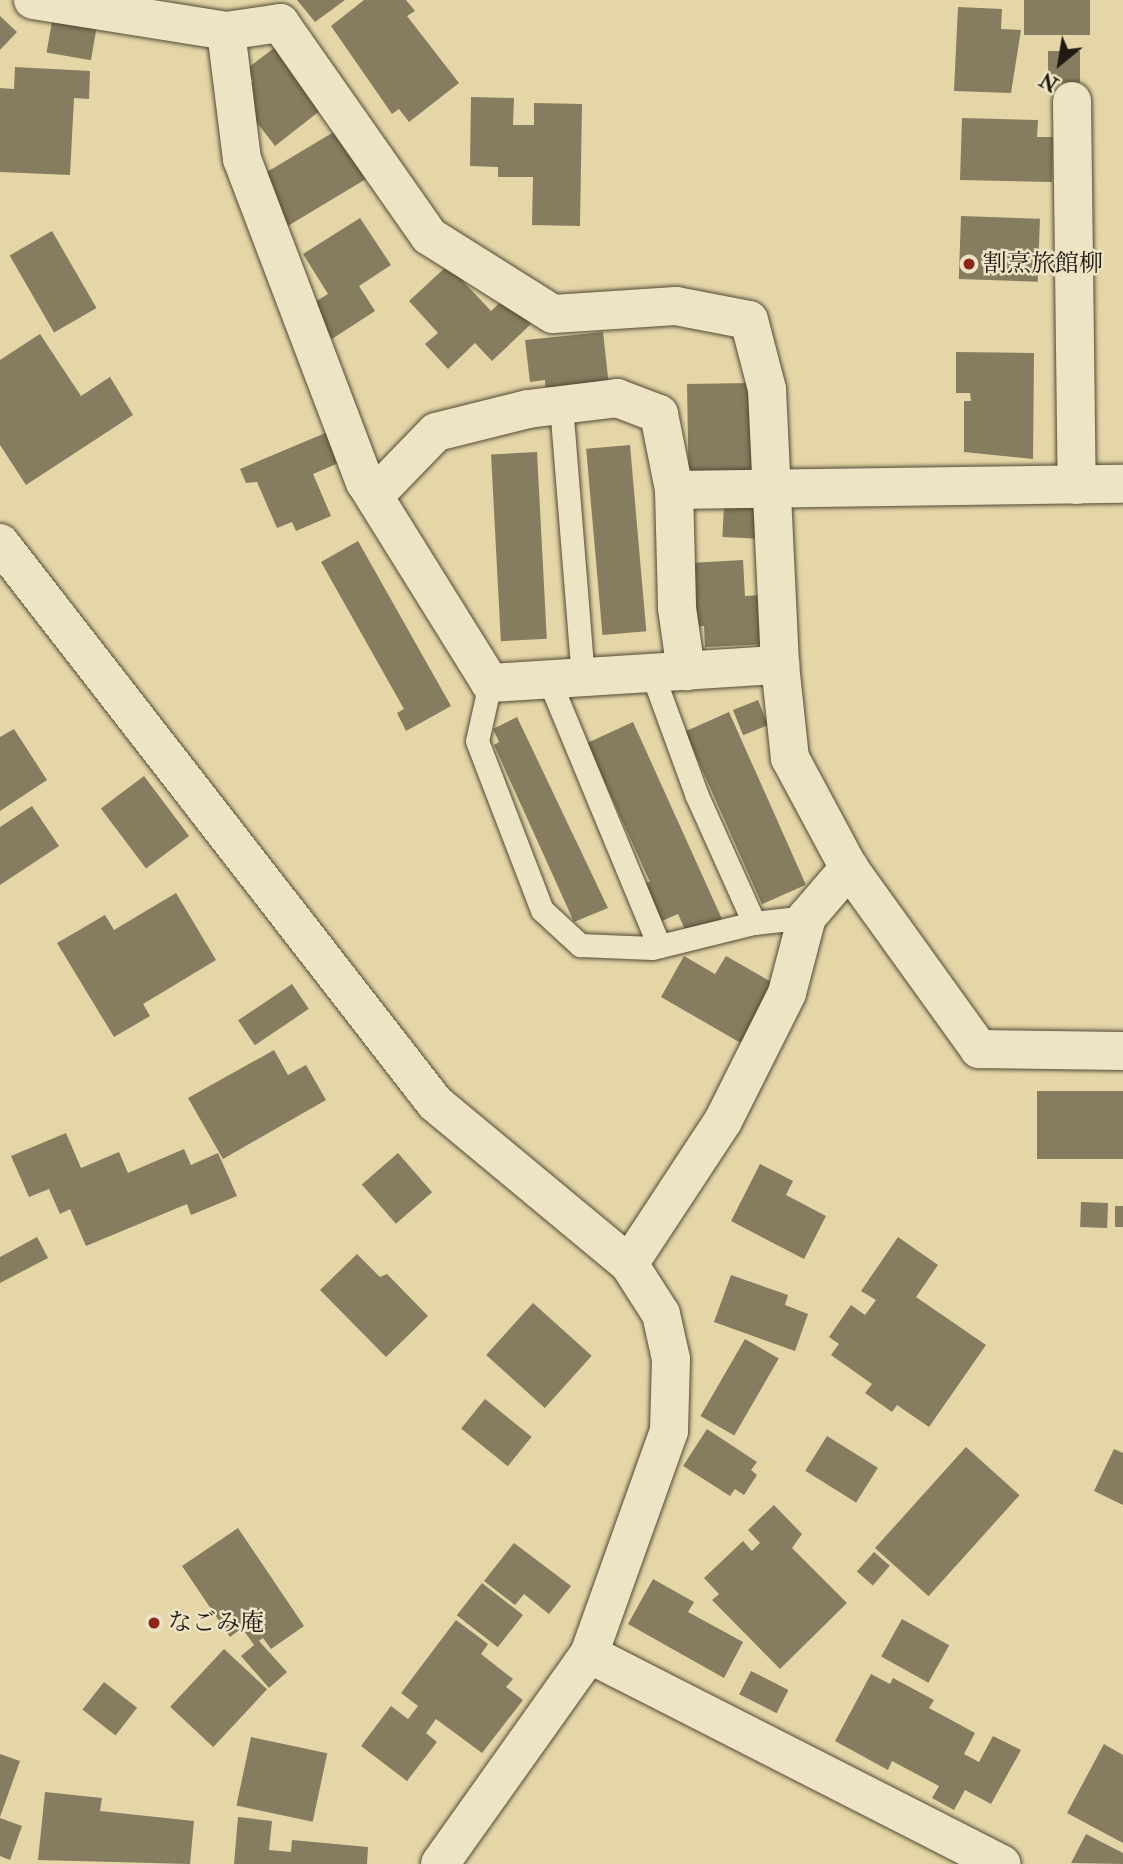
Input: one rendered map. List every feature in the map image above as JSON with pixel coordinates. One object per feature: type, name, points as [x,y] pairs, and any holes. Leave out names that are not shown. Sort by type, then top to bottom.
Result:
[{"type":"street","points":[[33,0],[226,31],[280,23],[429,236],[553,314],[676,306],[749,320],[767,389],[776,489],[780,665],[790,758],[849,867],[979,1049],[1123,1051]]},
{"type":"street","points":[[226,31],[242,159],[374,496],[490,683],[780,665]]},
{"type":"street","points":[[1072,101],[1077,485]]},
{"type":"street","points":[[374,496],[436,432],[561,405],[617,398],[659,414],[674,490],[677,608],[669,672]]},
{"type":"street","points":[[674,490],[1123,484]]},
{"type":"street","points":[[0,542],[435,1103],[629,1264],[661,1314],[671,1359],[670,1431],[589,1654],[440,1864]]},
{"type":"street","points":[[629,1264],[723,1121],[787,993],[807,917],[849,867]]},
{"type":"street","points":[[589,1654],[1002,1864]]},
{"type":"lane","points":[[561,405],[566,678],[659,946]]},
{"type":"lane","points":[[669,672],[697,796],[754,923]]},
{"type":"lane","points":[[490,683],[477,741],[542,910],[580,945],[659,946],[754,923],[807,917]]},
{"type":"building","points":[[297,0],[345,0],[315,22]]},
{"type":"building","points":[[364,0],[406,0],[415,11],[407,16],[459,83],[409,122],[399,109],[392,114],[331,26]]},
{"type":"building","points":[[1024,0],[1090,0],[1090,35],[1024,35]]},
{"type":"building","points":[[958,7],[1002,9],[1001,29],[1021,30],[1011,93],[954,91]]},
{"type":"building","points":[[0,16],[17,32],[0,50]]},
{"type":"building","points":[[53,16],[97,24],[91,60],[47,52]]},
{"type":"building","points":[[278,45],[326,106],[275,146],[242,103],[253,80],[245,70]]},
{"type":"building","points":[[1048,51],[1080,51],[1080,83],[1048,83]]},
{"type":"building","points":[[15,67],[90,71],[89,99],[74,98],[70,175],[0,172],[0,88],[14,89]]},
{"type":"building","points":[[471,97],[514,98],[513,125],[534,125],[534,103],[582,104],[580,226],[532,225],[533,177],[498,177],[498,167],[470,166]]},
{"type":"building","points":[[962,118],[1038,120],[1037,137],[1053,137],[1052,182],[960,180]]},
{"type":"building","points":[[337,130],[366,179],[283,229],[254,180]]},
{"type":"building","points":[[961,216],[1040,219],[1038,282],[959,279]]},
{"type":"building","points":[[360,218],[391,265],[359,286],[375,311],[332,339],[310,305],[328,294],[303,254]]},
{"type":"building","points":[[52,231],[97,308],[54,333],[10,256]]},
{"type":"building","points":[[448,265],[491,311],[506,297],[531,324],[492,361],[475,343],[448,369],[425,344],[438,333],[409,301]]},
{"type":"building","points":[[603,332],[609,386],[546,392],[545,380],[530,382],[525,340]]},
{"type":"building","points":[[40,334],[81,396],[110,377],[133,415],[26,485],[0,445],[0,360]]},
{"type":"building","points":[[956,352],[1034,353],[1033,459],[964,452],[964,401],[971,401],[970,393],[956,393]]},
{"type":"building","points":[[750,383],[752,475],[689,476],[687,384]]},
{"type":"building","points":[[330,431],[343,461],[313,474],[331,516],[296,531],[292,522],[277,528],[257,482],[246,483],[240,469]]},
{"type":"building","points":[[630,445],[646,631],[602,635],[586,449]]},
{"type":"building","points":[[537,452],[547,639],[501,641],[491,454]]},
{"type":"building","points":[[724,506],[760,508],[758,539],[722,537]]},
{"type":"building","points":[[358,541],[451,706],[406,731],[397,713],[404,709],[321,562]]},
{"type":"building","points":[[743,560],[745,596],[765,595],[768,644],[705,647],[704,626],[693,627],[690,563]]},
{"type":"building","points":[[758,700],[768,725],[743,735],[733,710]]},
{"type":"building","points":[[729,712],[806,885],[762,904],[685,732]]},
{"type":"building","points":[[517,717],[608,908],[574,922],[494,745],[499,742],[493,729]]},
{"type":"building","points":[[633,722],[722,919],[687,934],[678,914],[662,921],[644,883],[650,882],[587,743]]},
{"type":"building","points":[[14,729],[47,780],[0,811],[0,737]]},
{"type":"building","points":[[144,776],[189,836],[146,868],[101,808]]},
{"type":"building","points":[[32,806],[59,846],[0,885],[0,827]]},
{"type":"building","points":[[176,893],[216,960],[143,1004],[150,1016],[114,1037],[57,943],[105,915],[114,930]]},
{"type":"building","points":[[684,956],[715,974],[726,956],[780,987],[746,1046],[661,997]]},
{"type":"building","points":[[292,984],[309,1009],[255,1045],[238,1020]]},
{"type":"building","points":[[274,1050],[288,1075],[306,1065],[326,1100],[223,1159],[188,1098]]},
{"type":"building","points":[[1037,1091],[1123,1091],[1123,1159],[1037,1159]]},
{"type":"building","points":[[66,1133],[81,1168],[119,1152],[128,1173],[184,1149],[191,1165],[218,1153],[237,1196],[191,1215],[187,1204],[86,1246],[70,1209],[60,1214],[49,1189],[29,1197],[11,1156]]},
{"type":"building","points":[[398,1153],[432,1192],[396,1224],[362,1184]]},
{"type":"building","points":[[760,1164],[793,1181],[786,1195],[826,1216],[804,1259],[731,1221]]},
{"type":"building","points":[[1081,1202],[1108,1203],[1107,1228],[1080,1227]]},
{"type":"building","points":[[1115,1206],[1123,1206],[1123,1227],[1115,1227]]},
{"type":"building","points":[[37,1237],[48,1258],[0,1283],[0,1257]]},
{"type":"building","points":[[898,1237],[938,1265],[916,1297],[986,1345],[929,1427],[897,1405],[892,1412],[865,1393],[872,1384],[831,1355],[839,1344],[829,1337],[851,1305],[865,1315],[876,1300],[861,1291]]},
{"type":"building","points":[[357,1254],[380,1277],[387,1274],[428,1316],[386,1357],[320,1290]]},
{"type":"building","points":[[731,1275],[788,1295],[785,1305],[808,1314],[795,1351],[714,1322]]},
{"type":"building","points":[[533,1303],[592,1356],[545,1408],[486,1355]]},
{"type":"building","points":[[745,1339],[779,1358],[734,1436],[700,1416]]},
{"type":"building","points":[[485,1399],[532,1437],[508,1466],[461,1429]]},
{"type":"building","points":[[707,1429],[757,1462],[751,1470],[757,1475],[744,1495],[735,1489],[730,1496],[683,1466]]},
{"type":"building","points":[[827,1436],[878,1468],[856,1503],[805,1471]]},
{"type":"building","points":[[966,1447],[1020,1495],[929,1596],[875,1548]]},
{"type":"building","points":[[1114,1449],[1123,1453],[1123,1505],[1094,1491]]},
{"type":"building","points":[[774,1505],[802,1534],[792,1548],[847,1603],[780,1669],[712,1600],[719,1594],[704,1578],[743,1541],[752,1551],[760,1543],[748,1530]]},
{"type":"building","points":[[238,1528],[304,1626],[271,1649],[263,1638],[259,1641],[287,1672],[269,1688],[241,1656],[254,1645],[242,1628],[230,1637],[182,1566]]},
{"type":"building","points":[[514,1543],[571,1586],[549,1614],[524,1594],[515,1605],[484,1581]]},
{"type":"building","points":[[874,1552],[890,1566],[873,1585],[857,1572]]},
{"type":"building","points":[[653,1579],[694,1602],[688,1612],[743,1642],[724,1678],[628,1624]]},
{"type":"building","points":[[482,1583],[523,1615],[498,1647],[457,1615]]},
{"type":"building","points":[[902,1619],[949,1645],[928,1683],[881,1657]]},
{"type":"building","points":[[456,1620],[488,1644],[481,1654],[513,1679],[506,1687],[523,1700],[482,1753],[436,1719],[426,1733],[437,1742],[407,1781],[361,1746],[391,1706],[408,1719],[418,1706],[401,1693]]},
{"type":"building","points":[[224,1649],[267,1689],[213,1747],[170,1707]]},
{"type":"building","points":[[751,1671],[788,1690],[777,1713],[739,1694]]},
{"type":"building","points":[[871,1674],[890,1684],[893,1678],[934,1700],[929,1708],[975,1733],[964,1754],[979,1762],[993,1736],[1021,1750],[991,1804],[965,1790],[954,1810],[932,1798],[939,1786],[892,1761],[888,1770],[835,1741]]},
{"type":"building","points":[[104,1682],[137,1708],[116,1735],[82,1710]]},
{"type":"building","points":[[251,1737],[327,1753],[313,1822],[236,1805]]},
{"type":"building","points":[[1104,1744],[1123,1755],[1123,1843],[1067,1813]]},
{"type":"building","points":[[0,1754],[20,1761],[0,1817]]},
{"type":"building","points":[[45,1792],[102,1798],[100,1811],[194,1821],[190,1864],[38,1860]]},
{"type":"building","points":[[238,1817],[272,1821],[269,1850],[291,1852],[292,1840],[368,1847],[367,1864],[234,1864]]},
{"type":"building","points":[[0,1818],[22,1826],[10,1860],[0,1856]]},
{"type":"building","points":[[1086,1834],[1123,1853],[1123,1864],[1071,1863]]},
{"type":"place","name":"割烹旅館柳","points":[[969,264]]},
{"type":"place","name":"なごみ庵","points":[[154,1623]]}]
